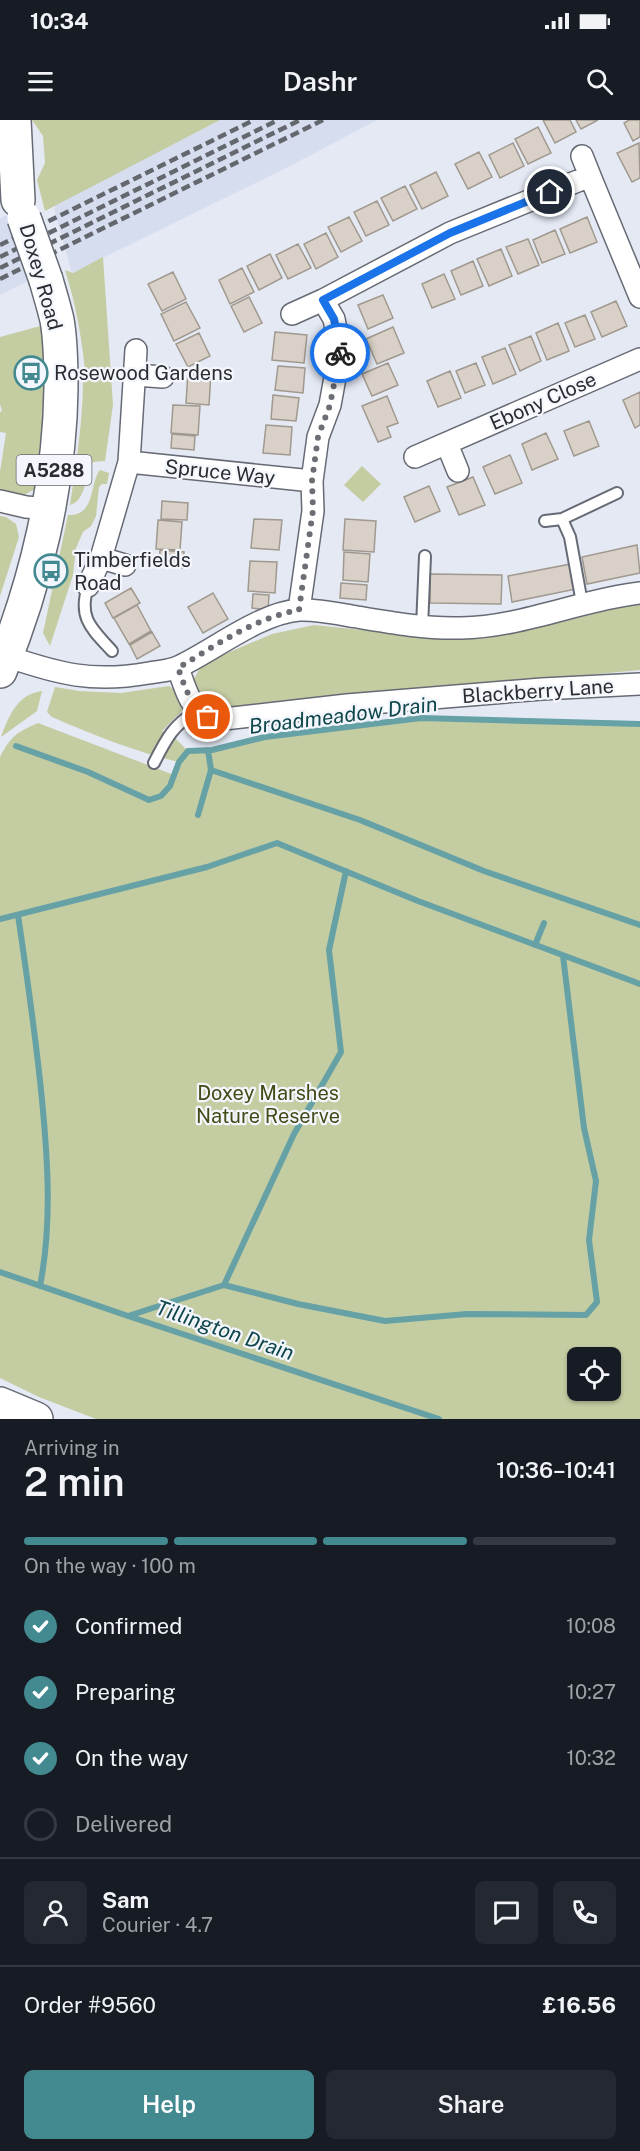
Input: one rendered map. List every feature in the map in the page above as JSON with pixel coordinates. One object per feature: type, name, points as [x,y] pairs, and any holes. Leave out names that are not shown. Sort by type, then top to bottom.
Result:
[{"type":"main road","name":"Doxey Road","points":[[14,120],[21,209]]},
{"type":"main road","name":"Doxey Road","points":[[0,157],[46,280],[57,322],[61,366],[60,423],[49,509],[22,612],[3,664]]},
{"type":"main road","points":[[0,1404],[36,1419]]},
{"type":"street","points":[[582,156],[640,297]]},
{"type":"street","points":[[292,314],[450,233],[590,176]]},
{"type":"street","points":[[299,610],[313,510],[312,481],[318,437],[330,405],[340,350],[334,319],[323,300]]},
{"type":"street","points":[[88,586],[101,558],[129,462],[136,350]]},
{"type":"street","name":"Ebony Close","points":[[415,457],[640,359]]},
{"type":"street","points":[[135,375],[163,377]]},
{"type":"street","points":[[447,444],[458,471]]},
{"type":"street","name":"Spruce Way","points":[[129,462],[312,481]]},
{"type":"street","points":[[0,501],[49,509]]},
{"type":"street","points":[[101,558],[125,565]]},
{"type":"street","points":[[3,664],[100,678],[125,677],[178,668],[229,638],[280,613],[299,610],[422,627],[462,628],[513,621],[582,603],[640,593]]},
{"type":"street","points":[[178,668],[197,710]]},
{"type":"street","name":"Blackberry Lane","points":[[197,710],[208,717],[236,718],[347,705],[531,690],[640,684]]},
{"type":"lane","points":[[545,521],[562,519],[617,493]]},
{"type":"lane","points":[[562,519],[570,537],[582,603]]},
{"type":"lane","points":[[422,627],[424,556]]},
{"type":"lane","points":[[88,586],[83,602],[87,620],[112,651]]},
{"type":"lane","points":[[154,763],[169,734],[180,721],[197,710]]},
{"type":"shaded area","points":[[220,120],[377,120],[290,166],[72,273],[54,209],[56,204]]},
{"type":"shaded area","points":[[12,213],[32,279],[0,295],[0,218]]},
{"type":"green space","points":[[32,120],[220,120],[45,211],[37,180],[45,163],[43,136]]},
{"type":"green space","points":[[103,257],[113,405],[105,461],[93,462],[82,493],[75,503],[70,505],[77,458],[83,380],[86,379],[73,298],[65,270],[73,273]]},
{"type":"green space","points":[[44,325],[51,391],[37,488],[22,496],[0,494],[0,472],[6,433],[0,432],[0,412],[2,411],[0,404],[0,337]]},
{"type":"green space","points":[[362,466],[381,484],[363,502],[344,485]]},
{"type":"green space","points":[[100,470],[109,473],[107,484],[99,487],[96,516],[91,526],[83,532],[76,548],[73,575],[50,646],[43,633],[68,515],[77,514],[88,505]]},
{"type":"green space","points":[[0,516],[16,524],[19,537],[0,596]]},
{"type":"green space","points":[[640,605],[640,670],[238,708],[206,706],[192,682],[200,668],[225,654],[272,634],[314,625],[450,639],[561,622],[625,606]]},
{"type":"green space","name":"Doxey Marshes Nature Reserve","points":[[169,686],[181,695],[184,709],[162,731],[173,736],[188,751],[212,750],[265,737],[421,718],[640,724],[640,1419],[96,1419],[39,1397],[0,1378],[0,757],[15,736],[38,723],[174,775],[179,762],[115,742],[52,717],[47,712],[55,687],[79,691],[121,693]]},
{"type":"green space","points":[[42,691],[37,711],[1,737],[7,721],[21,701],[27,696]]},
{"type":"building","points":[[543,120],[570,120],[576,132],[555,143]]},
{"type":"building","points":[[576,120],[598,120],[581,129]]},
{"type":"building","points":[[629,120],[640,120],[640,137],[633,141],[624,123]]},
{"type":"building","points":[[538,127],[551,153],[528,164],[515,139]]},
{"type":"building","points":[[513,143],[524,166],[500,178],[489,155]]},
{"type":"building","points":[[639,143],[640,178],[632,182],[617,153]]},
{"type":"building","points":[[479,152],[492,177],[468,189],[455,164]]},
{"type":"building","points":[[436,172],[448,196],[422,209],[410,185]]},
{"type":"building","points":[[405,186],[417,209],[393,221],[381,198]]},
{"type":"building","points":[[377,201],[389,225],[366,236],[354,212]]},
{"type":"building","points":[[349,217],[362,241],[341,252],[328,227]]},
{"type":"building","points":[[587,217],[597,242],[570,253],[560,229]]},
{"type":"building","points":[[555,230],[565,254],[542,263],[533,240]]},
{"type":"building","points":[[326,233],[338,257],[316,269],[304,244]]},
{"type":"building","points":[[528,239],[539,265],[518,274],[506,247]]},
{"type":"building","points":[[298,244],[311,268],[288,279],[276,255]]},
{"type":"building","points":[[501,249],[512,276],[489,286],[477,259]]},
{"type":"building","points":[[270,254],[282,278],[259,290],[247,266]]},
{"type":"building","points":[[473,261],[483,286],[461,295],[451,271]]},
{"type":"building","points":[[242,268],[254,292],[230,304],[219,280]]},
{"type":"building","points":[[173,272],[186,299],[162,311],[148,284]]},
{"type":"building","points":[[444,274],[455,299],[432,308],[422,284]]},
{"type":"building","points":[[383,295],[393,318],[368,329],[358,305]]},
{"type":"building","points":[[249,297],[262,323],[244,332],[231,306]]},
{"type":"building","points":[[616,301],[627,326],[602,337],[591,312]]},
{"type":"building","points":[[186,302],[200,328],[174,341],[161,314]]},
{"type":"building","points":[[585,315],[595,339],[575,347],[565,323]]},
{"type":"building","points":[[558,323],[569,351],[547,360],[536,333]]},
{"type":"building","points":[[393,327],[404,353],[377,364],[366,339]]},
{"type":"building","points":[[275,332],[307,335],[304,363],[272,360]]},
{"type":"building","points":[[199,333],[210,356],[188,367],[176,344]]},
{"type":"building","points":[[531,336],[541,361],[520,371],[509,345]]},
{"type":"building","points":[[505,348],[516,374],[493,384],[482,357]]},
{"type":"building","points":[[388,363],[398,385],[372,396],[362,374]]},
{"type":"building","points":[[476,363],[485,385],[465,393],[456,371]]},
{"type":"building","points":[[278,366],[305,368],[303,393],[275,390]]},
{"type":"building","points":[[450,371],[461,398],[438,407],[427,381]]},
{"type":"building","points":[[188,372],[211,373],[209,405],[186,403]]},
{"type":"building","points":[[640,392],[640,425],[635,428],[623,400]]},
{"type":"building","points":[[273,395],[299,398],[296,421],[271,419]]},
{"type":"building","points":[[387,396],[398,423],[387,427],[391,437],[378,442],[362,406]]},
{"type":"building","points":[[173,405],[200,406],[198,435],[171,433]]},
{"type":"building","points":[[589,421],[599,446],[574,456],[564,431]]},
{"type":"building","points":[[266,425],[292,427],[290,455],[263,453]]},
{"type":"building","points":[[546,433],[558,459],[532,470],[522,444]]},
{"type":"building","points":[[172,434],[195,436],[194,450],[171,448]]},
{"type":"building","points":[[510,455],[522,483],[495,494],[483,467]]},
{"type":"building","points":[[473,477],[485,505],[459,515],[447,487]]},
{"type":"building","points":[[429,486],[440,511],[415,522],[404,497]]},
{"type":"building","points":[[162,501],[188,503],[187,520],[161,519]]},
{"type":"building","points":[[254,519],[282,520],[279,550],[251,548]]},
{"type":"building","points":[[345,519],[376,521],[374,552],[343,550]]},
{"type":"building","points":[[158,520],[182,522],[180,550],[156,549]]},
{"type":"building","points":[[637,545],[640,573],[587,584],[582,557]]},
{"type":"building","points":[[160,550],[184,552],[183,568],[159,566]]},
{"type":"building","points":[[344,552],[370,554],[368,582],[343,580]]},
{"type":"building","points":[[250,561],[277,562],[275,593],[248,591]]},
{"type":"building","points":[[571,564],[576,589],[512,602],[508,576]]},
{"type":"building","points":[[430,574],[502,575],[501,604],[430,603]]},
{"type":"building","points":[[341,583],[367,585],[366,600],[340,598]]},
{"type":"building","points":[[131,588],[140,603],[113,618],[105,603]]},
{"type":"building","points":[[213,593],[228,619],[203,633],[188,607]]},
{"type":"building","points":[[253,594],[269,595],[268,610],[252,608]]},
{"type":"building","points":[[137,605],[151,631],[129,644],[114,618]]},
{"type":"building","points":[[152,632],[160,646],[137,659],[130,645]]},
{"type":"waterway","name":"Broadmeadow Drain","points":[[16,746],[88,772],[149,800],[161,796],[170,786],[179,762],[188,751],[212,750],[265,737],[421,718],[640,724]]},
{"type":"waterway","points":[[208,750],[211,770],[360,820],[484,871],[640,925]]},
{"type":"waterway","points":[[198,815],[211,770]]},
{"type":"waterway","points":[[0,919],[207,867],[277,843],[418,901],[640,984]]},
{"type":"waterway","points":[[128,1316],[224,1285],[294,1134],[341,1052],[329,950],[346,871]]},
{"type":"waterway","points":[[18,915],[37,1054],[46,1147],[47,1217],[40,1286]]},
{"type":"waterway","points":[[535,945],[544,923]]},
{"type":"waterway","points":[[224,1285],[298,1304],[385,1321],[467,1314],[586,1315],[597,1302],[589,1240],[596,1181],[584,1128],[563,956]]},
{"type":"waterway","name":"Tillington Drain","points":[[0,1272],[439,1419]]},
{"type":"railway","points":[[0,245],[254,120]]},
{"type":"railway","points":[[0,257],[278,120]]},
{"type":"railway","points":[[0,268],[300,120]]},
{"type":"railway","points":[[0,279],[323,120]]},
{"type":"way so far","points":[[208,717],[197,710],[178,668],[229,638],[280,613],[299,610],[313,510],[312,481],[318,437],[330,405],[340,353]]},
{"type":"place","name":"Rosewood Gardens","points":[[31,373]]},
{"type":"place","name":"Timberfields Road","points":[[51,571]]},
{"type":"route","points":[[340,353],[334,319],[323,300],[450,233],[550,192]]}]
